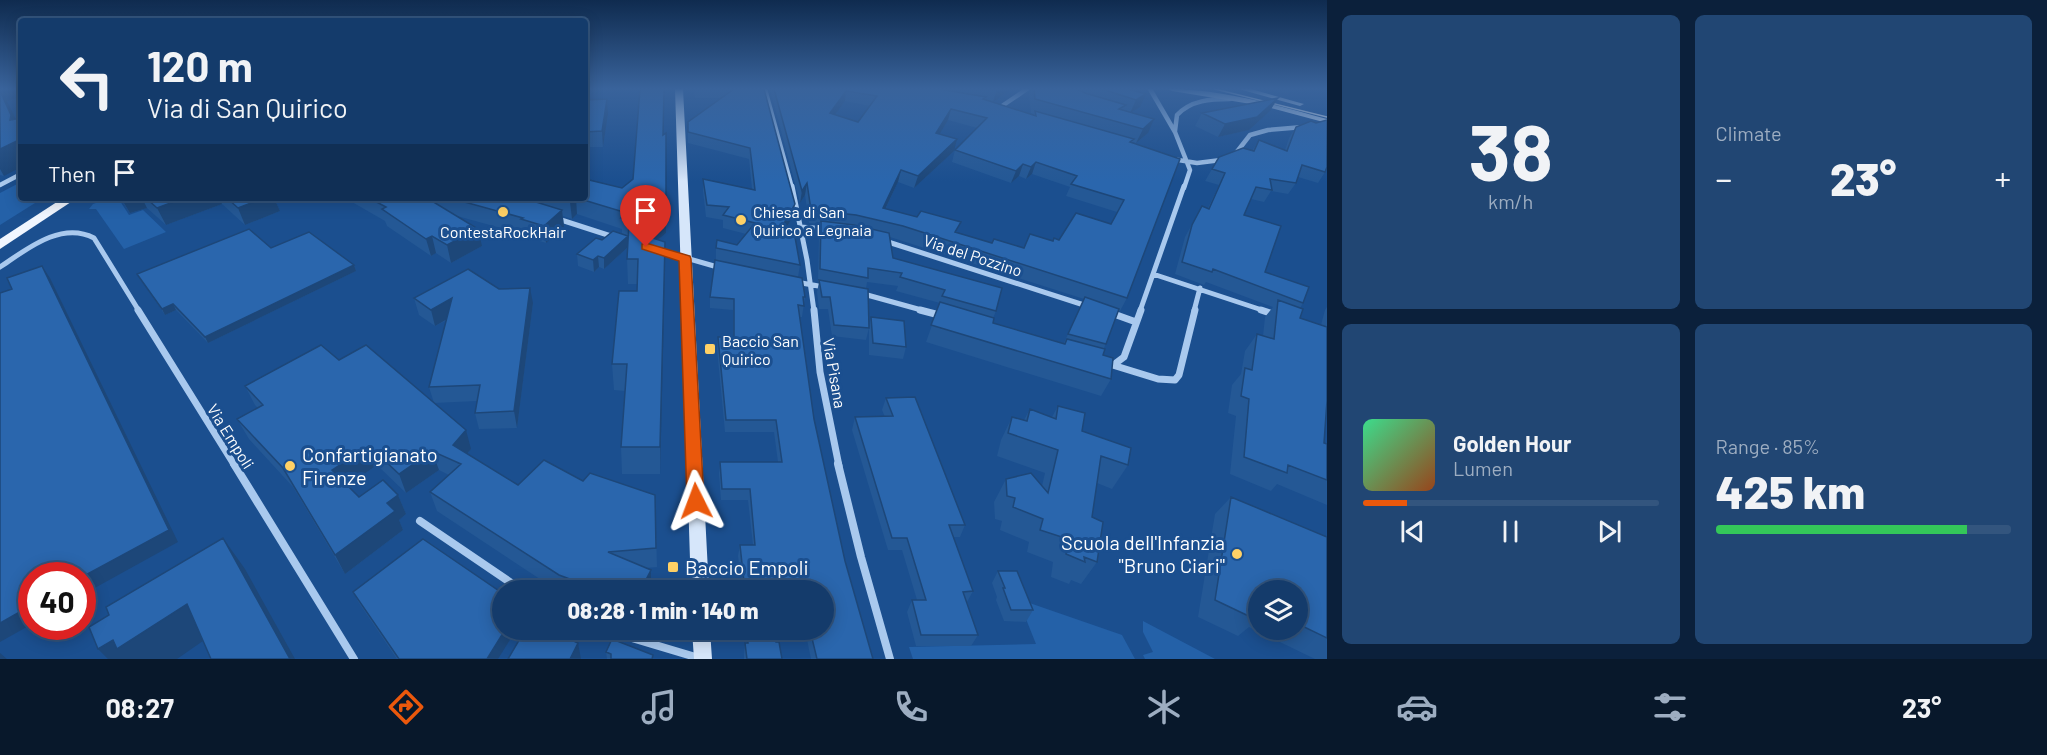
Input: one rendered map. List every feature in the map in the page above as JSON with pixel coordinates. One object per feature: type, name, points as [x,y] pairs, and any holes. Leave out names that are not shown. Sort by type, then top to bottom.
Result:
[{"type":"main road","points":[[0,234],[50,201]]},
{"type":"main road","points":[[0,245],[66,201]]},
{"type":"street","points":[[680,120],[700,580]]},
{"type":"street","name":"Via Pisana","points":[[773,120],[800,227],[811,284],[815,346],[822,387],[852,519],[890,659]]},
{"type":"street","points":[[1116,363],[1124,357],[1190,170],[1168,120]]},
{"type":"street","points":[[1175,132],[1176,120]]},
{"type":"street","points":[[1166,158],[1188,163],[1205,163],[1228,157],[1241,149],[1248,136],[1255,133],[1327,122]]},
{"type":"street","points":[[0,185],[18,176]]},
{"type":"street","points":[[549,216],[624,240]]},
{"type":"street","points":[[800,227],[838,231]]},
{"type":"street","name":"Via Empoli","points":[[0,267],[48,238],[82,232],[94,238],[354,659]]},
{"type":"street","name":"Via del Pozzino","points":[[881,240],[1097,309]]},
{"type":"street","points":[[656,250],[725,269]]},
{"type":"street","points":[[1153,274],[1286,318]]},
{"type":"street","points":[[784,280],[832,288]]},
{"type":"street","points":[[1095,361],[1116,363],[1159,380],[1175,380],[1179,375],[1200,288]]},
{"type":"street","points":[[850,291],[952,319]]},
{"type":"street","points":[[1108,313],[1136,322]]},
{"type":"street","points":[[420,521],[507,580]]},
{"type":"street","points":[[639,640],[703,659],[702,640]]},
{"type":"shaded area","points":[[18,184],[18,201],[38,201],[0,225],[0,193]]},
{"type":"shaded area","points":[[120,201],[129,215],[143,210],[166,232],[124,249],[96,209],[89,209],[93,204]]},
{"type":"shaded area","points":[[1018,599],[1122,635],[1135,659],[913,659],[909,647],[1036,644]]},
{"type":"shaded area","points":[[1143,621],[1215,659],[1145,659],[1143,655],[1153,652],[1143,632]]},
{"type":"building","points":[[0,120],[18,120],[18,140],[0,149]]},
{"type":"building","points":[[588,120],[604,120],[602,131],[588,132]]},
{"type":"building","points":[[638,120],[663,120],[663,135],[666,133],[666,216],[653,227],[621,218],[627,213],[587,201],[588,180],[622,188],[633,179]]},
{"type":"building","points":[[691,120],[772,120],[795,204],[778,234],[795,237],[800,265],[716,248],[717,240],[737,245],[755,223],[723,215],[729,207],[707,205],[703,179],[755,190],[750,148],[688,132],[688,122]]},
{"type":"building","points":[[782,120],[851,120],[858,122],[860,120],[944,120],[936,133],[957,139],[918,176],[901,170],[883,208],[917,217],[921,211],[961,222],[955,232],[992,243],[994,239],[1024,248],[1030,234],[1053,241],[1054,238],[1059,240],[1076,213],[1111,224],[1124,200],[1071,184],[1077,176],[1036,162],[1031,167],[1023,164],[1016,171],[955,150],[985,120],[1066,120],[1134,139],[1130,142],[1180,159],[1127,298],[903,226],[856,215],[811,210],[807,183],[802,191]]},
{"type":"building","points":[[1110,120],[1153,120],[1143,129]]},
{"type":"building","points":[[1216,120],[1244,120],[1225,124]]},
{"type":"building","points":[[1327,120],[1327,167],[1325,172],[1302,165],[1296,183],[1270,179],[1272,190],[1256,187],[1244,215],[1281,226],[1265,272],[1309,287],[1303,303],[1213,269],[1212,272],[1182,262],[1192,225],[1202,206],[1209,209],[1225,173],[1212,169],[1219,157],[1243,148],[1254,151],[1259,140],[1287,151],[1296,127],[1311,121],[1316,123]]},
{"type":"building","points":[[149,201],[176,201],[157,208]]},
{"type":"building","points":[[230,201],[256,201],[238,208]]},
{"type":"building","points":[[375,201],[432,201],[478,229],[447,245],[432,236],[426,239],[382,209],[386,207]]},
{"type":"building","points":[[461,201],[533,201],[562,210],[544,226],[521,219],[523,218]]},
{"type":"building","points":[[821,221],[889,233],[893,258],[1002,288],[996,311],[942,296],[945,290],[900,277],[902,273],[868,268],[868,278],[820,269]]},
{"type":"building","points":[[629,223],[644,227],[637,233],[665,242],[660,447],[621,447],[627,364],[612,364],[619,291],[637,291],[638,259],[627,259]]},
{"type":"building","points":[[249,229],[271,248],[309,232],[354,265],[205,337],[173,304],[162,309],[137,274]]},
{"type":"building","points":[[613,231],[628,236],[604,258],[598,256],[593,260],[577,254],[596,238],[602,240]]},
{"type":"building","points":[[715,260],[802,278],[804,306],[798,305],[814,419],[845,561],[873,659],[817,659],[812,640],[834,640],[834,580],[744,580],[740,545],[755,545],[750,489],[722,489],[720,462],[782,462],[776,420],[726,420],[718,337],[734,337],[734,299],[710,297]]},
{"type":"building","points":[[42,266],[169,530],[96,569],[96,562],[18,562],[18,613],[0,623],[0,293],[12,289],[7,278]]},
{"type":"building","points":[[468,269],[499,289],[530,288],[514,411],[475,413],[480,385],[429,387],[452,298],[431,310],[414,298]]},
{"type":"building","points":[[819,280],[868,289],[869,328],[834,325],[830,297],[822,297]]},
{"type":"building","points":[[1085,297],[1119,309],[1106,344],[1068,334]]},
{"type":"building","points":[[1278,300],[1303,309],[1300,318],[1327,327],[1327,401],[1324,443],[1327,444],[1327,480],[1288,465],[1287,473],[1244,457],[1249,399],[1241,396],[1245,368],[1252,370],[1257,334],[1274,339]]},
{"type":"building","points":[[940,302],[994,318],[993,323],[1065,344],[1067,339],[1105,349],[1103,355],[1113,358],[1111,379],[931,325]]},
{"type":"building","points":[[871,317],[904,321],[906,347],[873,343]]},
{"type":"building","points":[[321,345],[339,360],[366,345],[466,430],[453,445],[518,485],[544,460],[583,481],[590,473],[655,495],[656,548],[608,552],[651,570],[646,580],[572,580],[559,575],[430,492],[461,464],[432,451],[399,474],[369,446],[332,470],[359,497],[383,480],[398,495],[387,503],[395,511],[335,555],[283,468],[237,419],[263,405],[245,386]]},
{"type":"building","points":[[915,397],[965,525],[949,525],[973,591],[963,592],[978,635],[921,635],[912,600],[926,600],[907,538],[892,538],[855,417],[893,416],[886,398]]},
{"type":"building","points":[[1058,406],[1085,413],[1082,431],[1131,448],[1128,465],[1101,456],[1092,517],[1103,522],[1097,562],[1084,557],[1085,562],[1066,554],[1068,539],[1040,530],[1043,519],[1013,507],[1015,498],[1007,496],[1006,479],[1031,473],[1048,493],[1058,450],[1008,433],[1012,417],[1027,421],[1030,409],[1056,419]]},
{"type":"building","points":[[1231,497],[1327,537],[1327,638],[1308,629],[1308,580],[1248,580],[1248,616],[1215,600]]},
{"type":"building","points":[[223,538],[290,659],[211,659],[187,604],[117,649],[113,640],[98,649],[94,640],[96,623],[109,615],[106,607]]},
{"type":"building","points":[[423,539],[492,586],[492,640],[499,640],[487,659],[399,659],[353,592]]},
{"type":"building","points":[[998,571],[1017,571],[1033,610],[1011,610]]},
{"type":"building","points":[[519,640],[571,640],[578,643],[570,659],[508,659]]},
{"type":"building","points":[[612,640],[615,640],[653,655],[652,659],[611,659],[611,654],[606,652]]},
{"type":"building","points":[[748,640],[776,640],[779,642],[782,659],[747,659],[745,643],[748,643]]},
{"type":"place","name":"ContestaRockHair","points":[[503,212]]},
{"type":"place","name":"Chiesa di San Quirico a Legnaia","points":[[741,220]]},
{"type":"place","name":"Baccio San Quirico","points":[[710,349]]},
{"type":"place","name":"Confartigianato Firenze","points":[[290,466]]},
{"type":"place","name":"Scuola dell'Infanzia \"Bruno Ciari\"","points":[[1237,554]]},
{"type":"place","name":"Baccio Empoli","points":[[673,567]]},
{"type":"route","points":[[646,247],[685,259],[696,501]]}]
